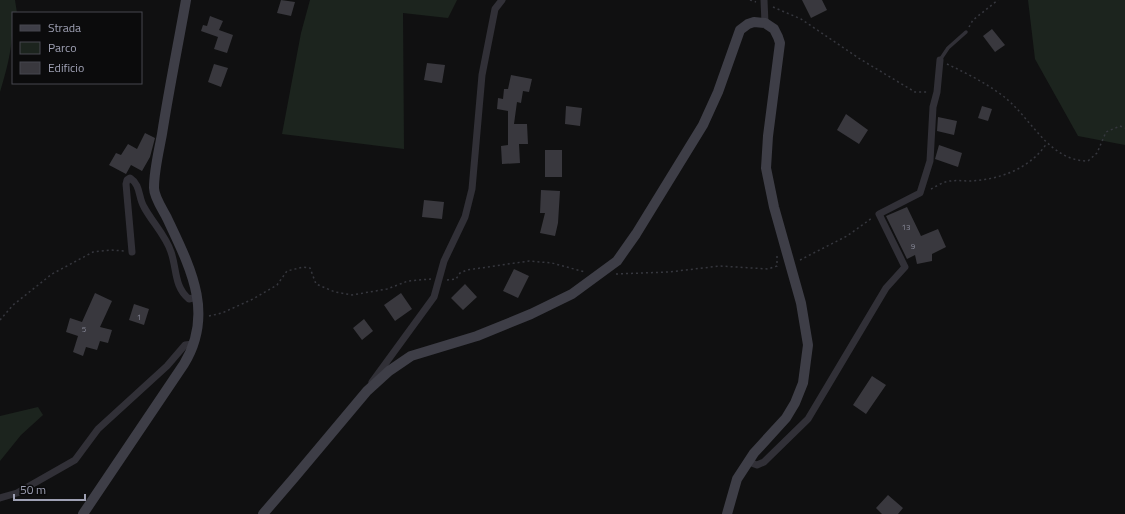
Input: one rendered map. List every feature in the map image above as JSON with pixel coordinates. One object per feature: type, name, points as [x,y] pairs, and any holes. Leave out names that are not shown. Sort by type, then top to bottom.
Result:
[{"type":"street","points":[[83,514],[184,364],[191,352],[198,330],[200,318],[197,297],[185,257],[154,190],[164,122],[186,0]]},
{"type":"street","points":[[263,514],[367,390],[434,297],[444,261],[465,217],[472,189],[482,75],[495,9],[502,0]]},
{"type":"street","points":[[764,2],[766,23]]},
{"type":"street","points":[[367,390],[389,371],[411,356],[483,334],[531,314],[572,294],[617,261],[627,248],[703,125],[718,92],[740,30],[754,22],[766,23],[774,29],[780,43],[768,136],[766,168],[789,264],[801,303],[808,345],[803,383],[795,403],[786,418],[749,462],[737,479],[727,514]]},
{"type":"street","points":[[749,462],[757,465],[764,462],[808,419],[886,288],[905,267],[879,214],[920,193],[930,161],[933,107],[937,92],[940,60]]},
{"type":"street","points":[[132,252],[126,184],[127,180],[130,178],[138,186],[143,206],[171,251],[182,294],[189,299],[197,297]]},
{"type":"street","points":[[0,498],[17,493],[75,460],[98,429],[167,366],[185,345],[193,344]]},
{"type":"lane","points":[[940,60],[948,48],[966,32]]},
{"type":"path","points":[[966,32],[973,20],[998,0]]},
{"type":"path","points":[[764,2],[801,19],[860,59],[915,92],[937,92]]},
{"type":"path","points":[[940,60],[1002,95],[1018,109],[1047,143],[1067,156],[1088,161],[1097,153],[1106,132],[1120,126],[1125,128]]},
{"type":"path","points":[[920,193],[950,180],[970,181],[995,178],[1012,172],[1032,161],[1047,143]]},
{"type":"path","points":[[789,264],[815,253],[847,236],[879,214]]},
{"type":"path","points":[[200,318],[222,313],[241,306],[277,285],[287,271],[303,267],[310,268],[316,284],[335,292],[352,295],[387,289],[408,281],[456,279],[460,273],[467,270],[529,261],[552,263],[598,276],[669,272],[720,266],[768,269],[776,266],[778,246],[784,244]]},
{"type":"path","points":[[0,320],[13,305],[52,274],[93,252],[111,250],[132,252]]},
{"type":"green space","points":[[0,0],[15,0],[17,12],[12,12],[10,53],[0,92]]},
{"type":"green space","points":[[310,0],[457,0],[448,18],[403,13],[404,149],[282,134],[301,33]]},
{"type":"green space","points":[[1028,0],[1125,0],[1125,145],[1078,136],[1035,59]]},
{"type":"green space","points":[[38,407],[43,415],[21,435],[0,461],[0,416]]},
{"type":"building","points":[[281,0],[295,2],[291,16],[277,13]]},
{"type":"building","points":[[802,0],[822,0],[827,10],[811,18]]},
{"type":"building","points":[[210,16],[223,21],[219,30],[233,35],[227,53],[214,49],[218,37],[201,31],[203,25],[207,26]]},
{"type":"building","points":[[992,29],[1005,45],[995,52],[983,36]]},
{"type":"building","points":[[427,63],[445,65],[442,83],[424,80]]},
{"type":"building","points":[[214,64],[228,68],[221,87],[208,82]]},
{"type":"building","points":[[511,75],[532,79],[529,92],[523,91],[521,103],[517,102],[514,124],[527,124],[528,144],[519,144],[520,163],[502,164],[501,146],[508,145],[508,111],[497,109],[498,98],[503,99],[504,89],[508,89]]},
{"type":"building","points":[[566,106],[582,108],[580,126],[565,124]]},
{"type":"building","points":[[982,106],[992,109],[988,121],[978,118]]},
{"type":"building","points":[[846,114],[868,130],[859,144],[837,130]]},
{"type":"building","points":[[938,117],[957,121],[954,135],[937,131]]},
{"type":"building","points":[[145,133],[155,138],[150,157],[142,171],[131,165],[126,174],[109,165],[116,153],[121,155],[128,144],[137,149]]},
{"type":"building","points":[[939,145],[962,153],[958,167],[935,159]]},
{"type":"building","points":[[545,150],[562,150],[562,177],[545,177]]},
{"type":"building","points":[[541,190],[560,191],[558,223],[555,236],[540,233],[545,213],[540,213]]},
{"type":"building","points":[[424,200],[444,202],[442,219],[422,217]]},
{"type":"building","points":[[907,207],[921,236],[938,229],[946,247],[932,254],[932,261],[917,264],[915,255],[907,259],[886,216]]},
{"type":"building","points":[[514,269],[529,276],[518,298],[503,291]]},
{"type":"building","points":[[465,284],[477,297],[463,310],[451,298]]},
{"type":"building","points":[[95,293],[112,301],[100,327],[112,330],[108,343],[100,341],[97,350],[86,347],[83,356],[73,352],[78,336],[66,332],[70,318],[82,322]]},
{"type":"building","points":[[401,293],[412,309],[395,321],[384,305]]},
{"type":"building","points":[[134,304],[149,309],[144,325],[129,320]]},
{"type":"building","points":[[364,319],[373,331],[362,340],[353,328]]},
{"type":"building","points":[[872,376],[886,385],[866,414],[853,405]]},
{"type":"building","points":[[888,495],[903,508],[898,514],[882,514],[876,508]]}]
